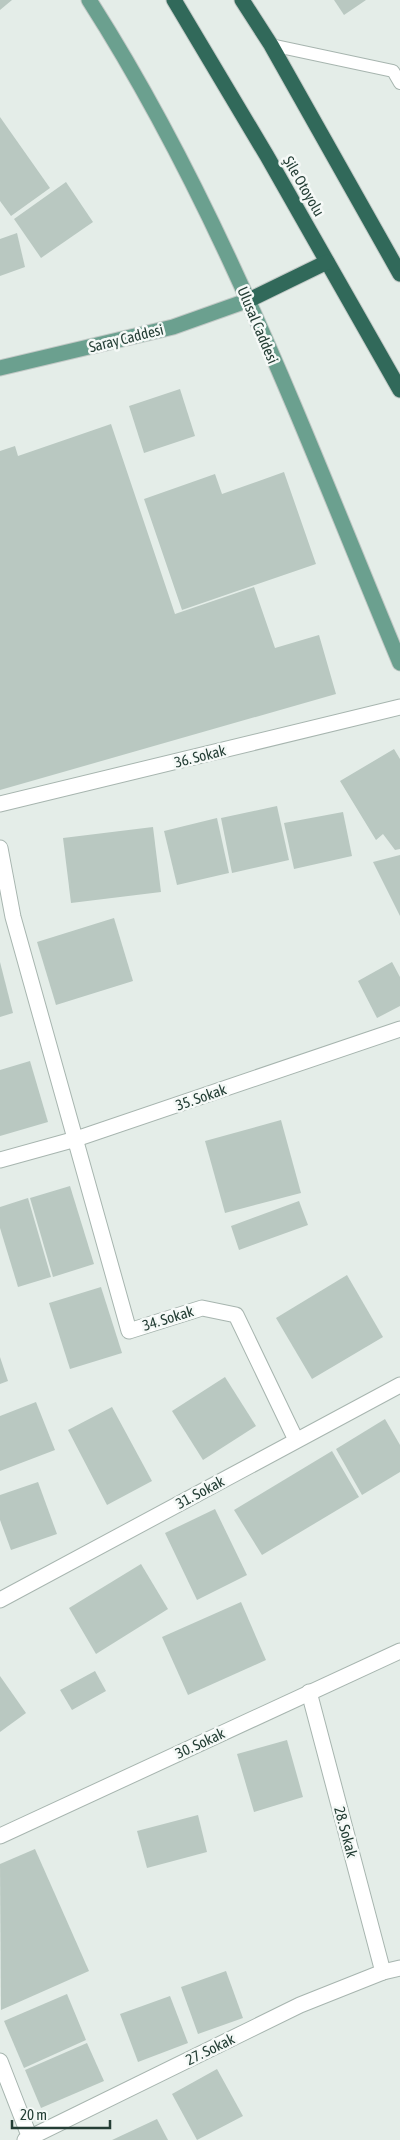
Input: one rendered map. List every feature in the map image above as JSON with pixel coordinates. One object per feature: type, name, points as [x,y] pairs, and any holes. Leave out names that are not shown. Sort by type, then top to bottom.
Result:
[{"type":"highway","name":"Şile Otoyolu","points":[[174,0],[400,390]]},
{"type":"highway","points":[[242,0],[271,45],[400,274]]},
{"type":"highway","points":[[249,300],[327,262]]},
{"type":"main road","name":"Ulusal Caddesi","points":[[89,0],[154,108],[249,300],[400,663]]},
{"type":"main road","name":"Saray Caddesi","points":[[0,368],[173,327],[249,300]]},
{"type":"street","name":"36. Sokak","points":[[0,804],[400,707]]},
{"type":"street","points":[[0,848],[13,917],[76,1139]]},
{"type":"street","name":"35. Sokak","points":[[0,1160],[76,1139],[400,1029]]},
{"type":"street","name":"34. Sokak","points":[[76,1139],[129,1330],[202,1308],[236,1315],[296,1440]]},
{"type":"street","name":"31. Sokak","points":[[0,1600],[400,1385]]},
{"type":"street","name":"30. Sokak","points":[[0,1836],[400,1651]]},
{"type":"street","name":"28. Sokak","points":[[309,1692],[383,1972]]},
{"type":"street","name":"27. Sokak","points":[[27,2139],[300,2005],[383,1972],[400,1968]]},
{"type":"street","points":[[0,2061],[27,2139]]},
{"type":"lane","points":[[271,45],[396,69],[400,83]]},
{"type":"building","points":[[0,0],[12,0],[0,10]]},
{"type":"building","points":[[334,0],[366,0],[344,15]]},
{"type":"building","points":[[0,117],[50,188],[11,216],[0,201]]},
{"type":"building","points":[[66,182],[93,222],[41,258],[14,219]]},
{"type":"building","points":[[17,233],[25,267],[0,276],[0,239]]},
{"type":"building","points":[[180,389],[195,436],[144,453],[129,406]]},
{"type":"building","points":[[111,424],[175,614],[254,587],[275,648],[319,635],[336,694],[0,790],[0,451],[15,446],[18,456]]},
{"type":"building","points":[[284,472],[316,564],[182,610],[144,499],[215,474],[222,494]]},
{"type":"building","points":[[394,749],[400,759],[400,849],[395,850],[383,834],[376,840],[340,781]]},
{"type":"building","points":[[277,806],[289,860],[232,873],[221,818]]},
{"type":"building","points":[[343,812],[352,856],[294,869],[284,823]]},
{"type":"building","points":[[217,818],[229,873],[177,885],[164,831]]},
{"type":"building","points":[[153,827],[161,892],[71,903],[63,838]]},
{"type":"building","points":[[400,855],[400,916],[373,862]]},
{"type":"building","points":[[114,918],[133,981],[56,1005],[37,942]]},
{"type":"building","points":[[0,962],[13,1013],[0,1017]]},
{"type":"building","points":[[392,962],[400,977],[400,1006],[377,1018],[358,981]]},
{"type":"building","points":[[30,1061],[48,1122],[0,1136],[0,1070]]},
{"type":"building","points":[[281,1120],[301,1193],[225,1213],[205,1141]]},
{"type":"building","points":[[70,1186],[94,1264],[53,1277],[30,1198]]},
{"type":"building","points":[[28,1198],[51,1277],[18,1287],[0,1228],[0,1207]]},
{"type":"building","points":[[299,1201],[308,1225],[239,1250],[231,1226]]},
{"type":"building","points":[[347,1275],[383,1337],[312,1379],[276,1318]]},
{"type":"building","points":[[101,1287],[122,1353],[70,1369],[49,1303]]},
{"type":"building","points":[[0,1357],[8,1381],[0,1384]]},
{"type":"building","points":[[225,1377],[256,1426],[203,1460],[172,1411]]},
{"type":"building","points":[[36,1402],[55,1450],[0,1471],[0,1416]]},
{"type":"building","points":[[112,1407],[152,1481],[107,1505],[68,1430]]},
{"type":"building","points":[[385,1419],[400,1445],[400,1472],[362,1495],[336,1449]]},
{"type":"building","points":[[332,1451],[359,1497],[262,1555],[234,1510]]},
{"type":"building","points":[[38,1482],[57,1534],[11,1550],[0,1520],[0,1495]]},
{"type":"building","points":[[215,1509],[247,1575],[197,1600],[165,1533]]},
{"type":"building","points":[[141,1564],[168,1609],[96,1654],[69,1608]]},
{"type":"building","points":[[241,1602],[266,1660],[188,1695],[162,1637]]},
{"type":"building","points":[[95,1671],[106,1691],[72,1710],[60,1690]]},
{"type":"building","points":[[0,1676],[26,1713],[0,1732]]},
{"type":"building","points":[[287,1740],[303,1797],[254,1812],[237,1754]]},
{"type":"building","points":[[198,1815],[207,1852],[147,1868],[137,1831]]},
{"type":"building","points":[[35,1849],[89,1971],[1,2010],[0,1864]]},
{"type":"building","points":[[226,1971],[243,2018],[198,2034],[181,1987]]},
{"type":"building","points":[[67,1994],[86,2040],[24,2068],[4,2021]]},
{"type":"building","points":[[170,1996],[188,2043],[138,2062],[120,2014]]},
{"type":"building","points":[[87,2043],[104,2081],[41,2108],[25,2070]]},
{"type":"building","points":[[217,2069],[243,2116],[197,2140],[172,2094]]},
{"type":"building","points":[[157,2119],[168,2140],[112,2140]]}]
